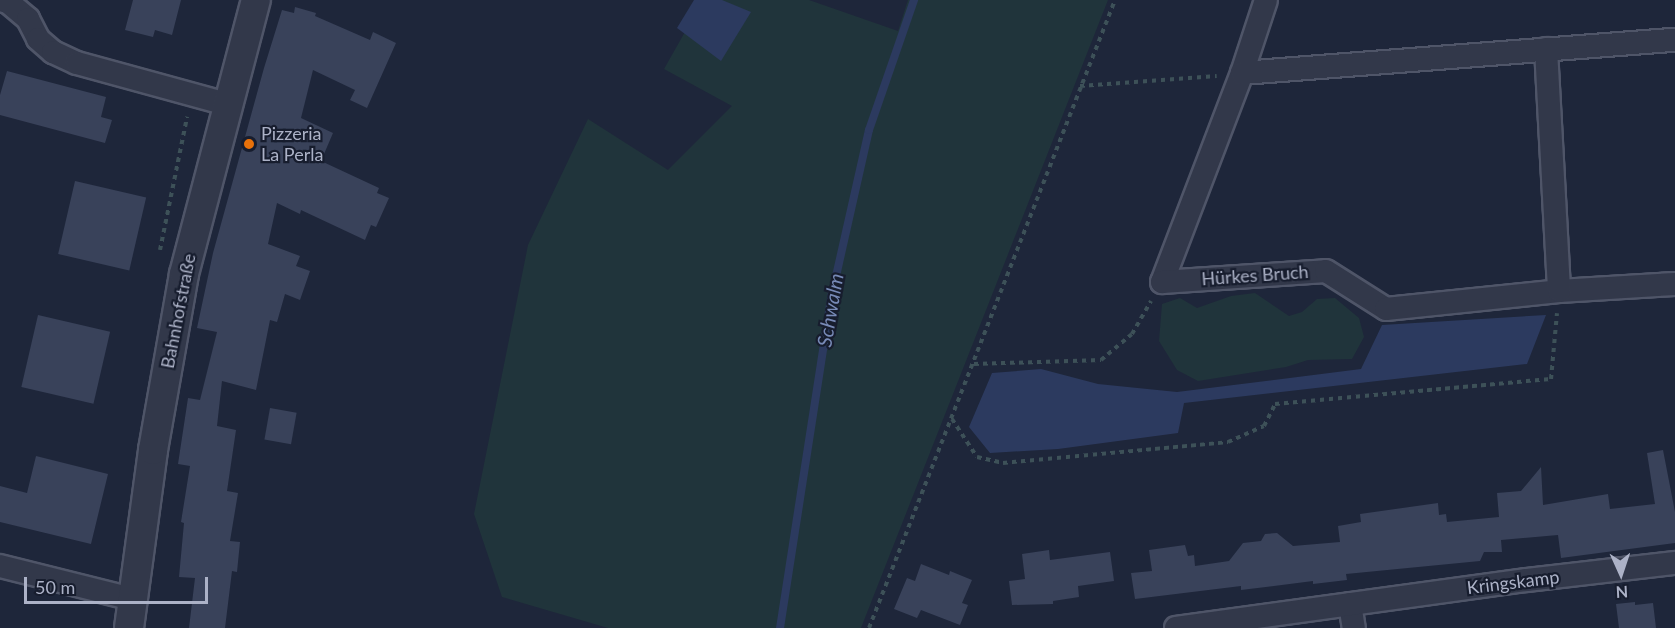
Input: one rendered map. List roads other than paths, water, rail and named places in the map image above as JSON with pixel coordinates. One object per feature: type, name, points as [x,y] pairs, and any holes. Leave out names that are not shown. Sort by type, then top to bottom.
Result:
[{"type":"street","points":[[0,0],[8,2],[28,19],[38,39],[52,52],[77,63],[227,104]]},
{"type":"street","name":"Bahnhofstraße","points":[[129,628],[153,450],[183,274],[256,0]]},
{"type":"street","points":[[1266,0],[1242,73],[1675,40]]},
{"type":"street","points":[[1546,49],[1559,291]]},
{"type":"street","name":"Hürkes Bruch","points":[[1242,73],[1162,282],[1326,271],[1386,309],[1559,291],[1675,284]]},
{"type":"street","name":"Kringskamp","points":[[1189,627],[1675,563]]},
{"type":"street","points":[[0,566],[132,599]]},
{"type":"street","points":[[1350,604],[1354,628]]},
{"type":"water","points":[[694,0],[722,0],[751,12],[721,61],[677,28]]},
{"type":"water","points":[[1546,315],[1527,364],[1184,403],[1178,433],[1058,449],[990,453],[969,427],[992,373],[1041,369],[1098,384],[1177,392],[1361,369],[1382,325]]},
{"type":"waterway","name":"Schwalm","points":[[780,628],[832,294],[869,130],[914,0]]},
{"type":"place","name":"Pizzeria La Perla","points":[[249,144]]}]
